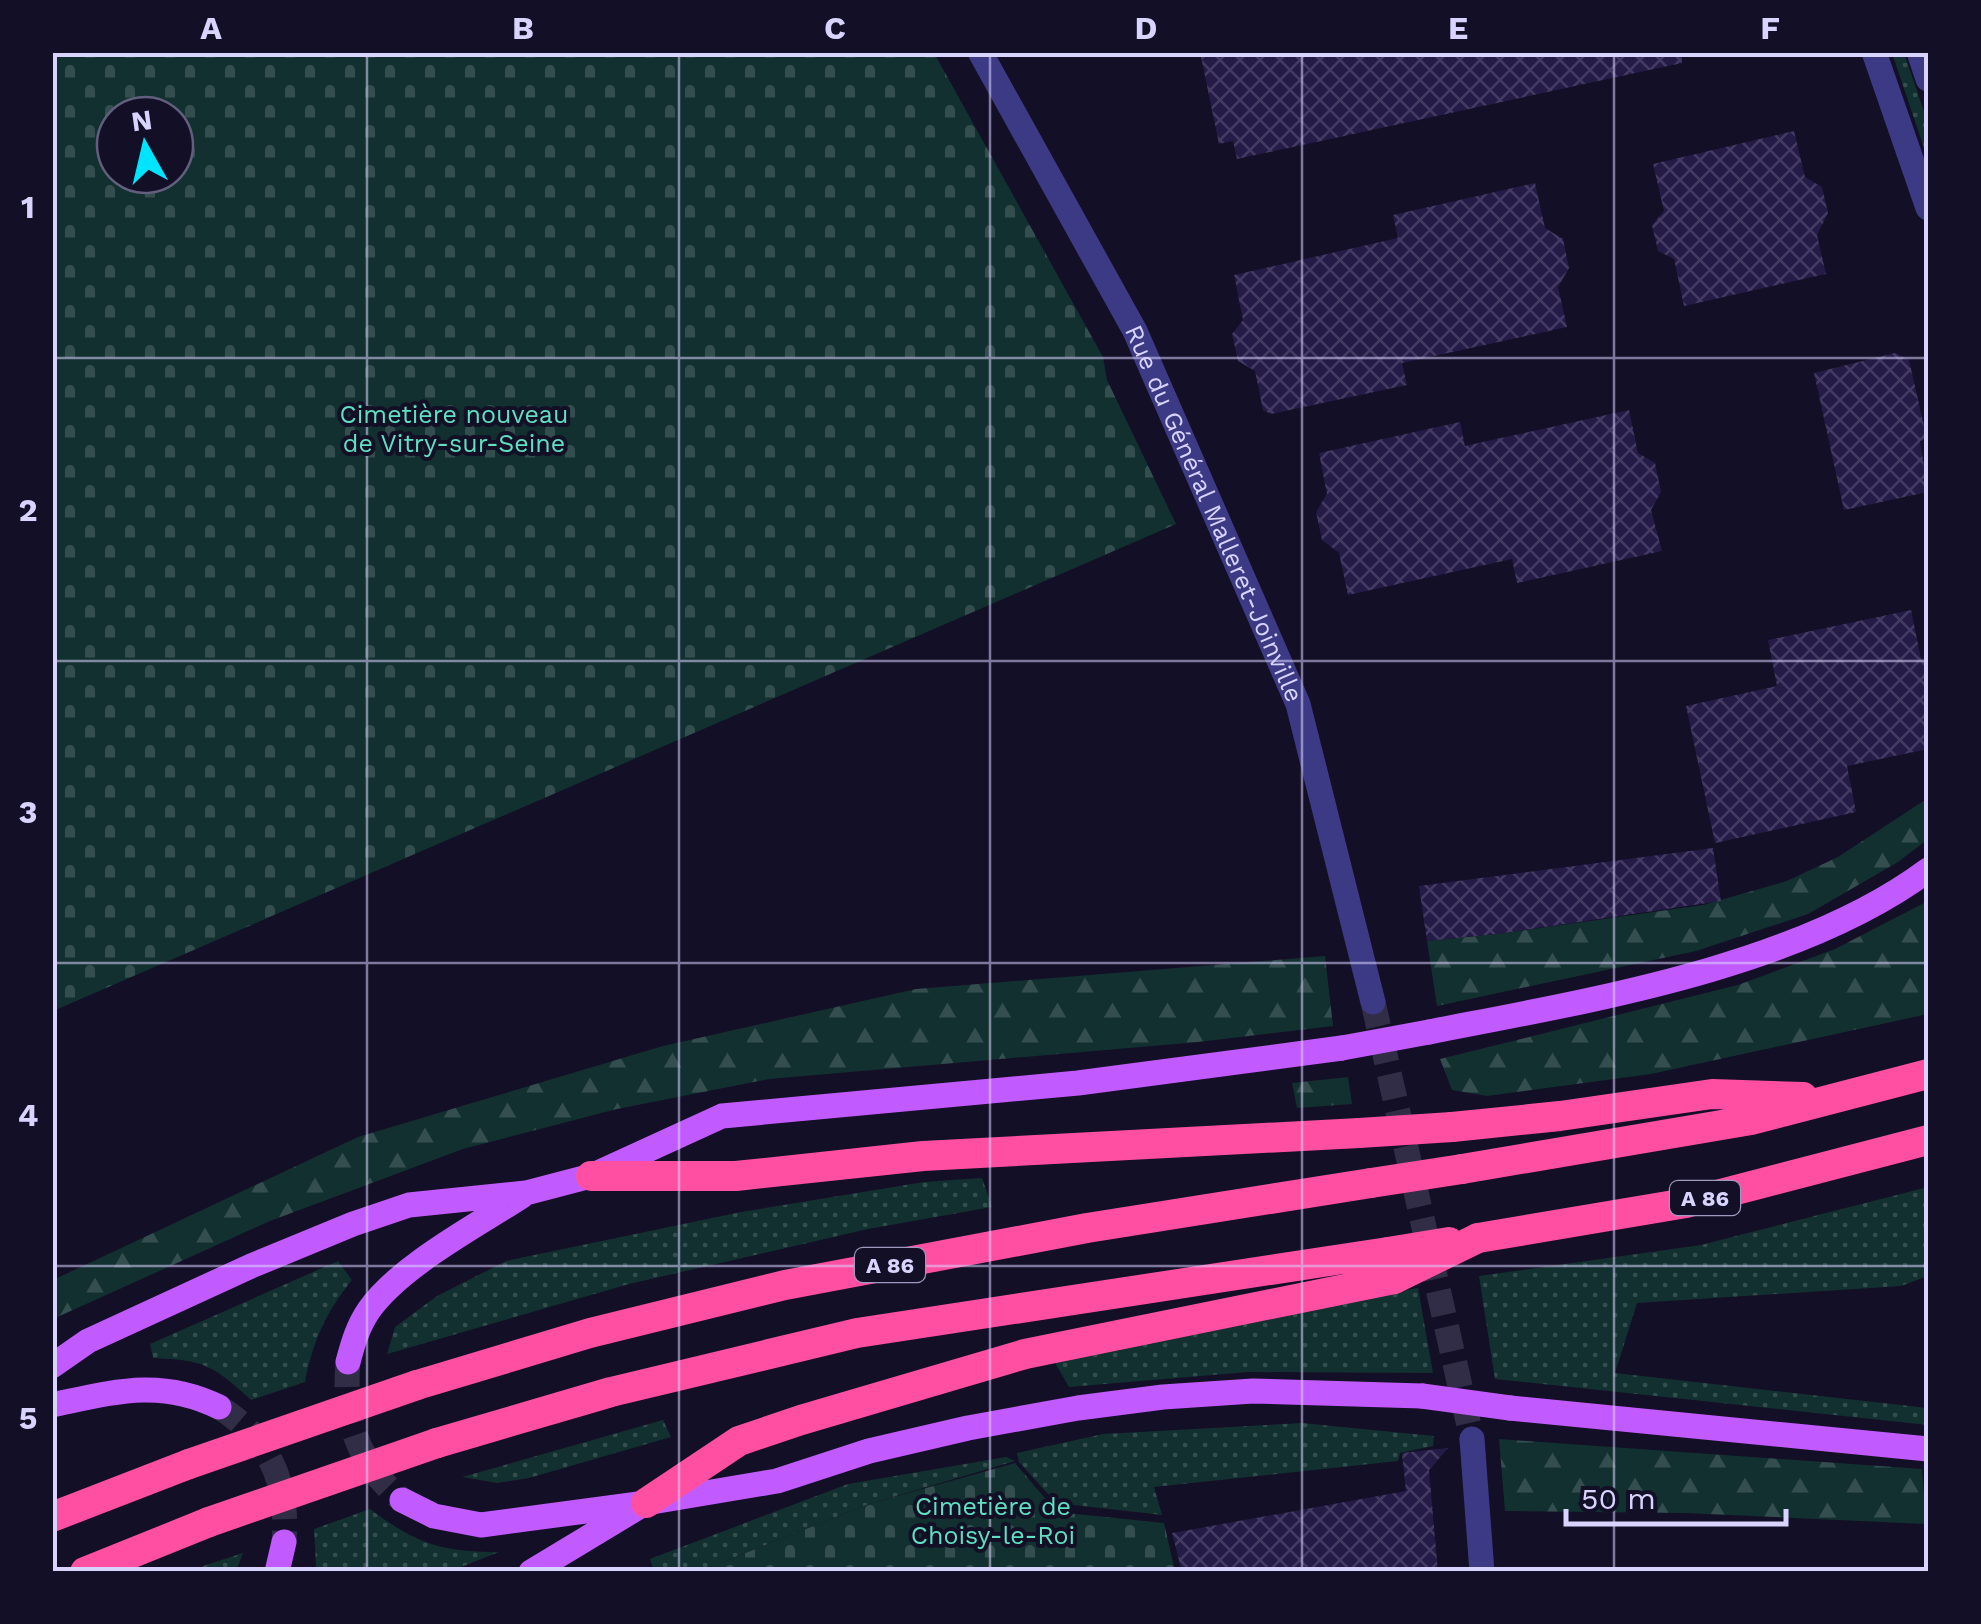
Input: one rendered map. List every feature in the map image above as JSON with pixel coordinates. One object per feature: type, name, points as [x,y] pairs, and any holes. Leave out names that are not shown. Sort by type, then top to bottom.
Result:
[{"type":"highway","name":"A 86","points":[[52,1518],[189,1464],[417,1385],[590,1334],[785,1285],[1087,1228],[1678,1134],[1841,1098],[1928,1074]]},
{"type":"highway","points":[[591,1176],[736,1176],[923,1156],[1452,1127],[1712,1094],[1841,1098]]},
{"type":"highway","name":"A 86","points":[[85,1572],[209,1522],[437,1443],[611,1392],[858,1334],[1391,1266],[1478,1238],[1686,1203],[1928,1140]]},
{"type":"highway","points":[[646,1503],[738,1442],[801,1420],[1025,1354],[1391,1266]]},
{"type":"main road","points":[[52,1366],[88,1341],[250,1266],[354,1224],[409,1205],[526,1193],[591,1176],[722,1116],[1078,1083],[1342,1048],[1429,1032],[1638,988],[1778,949],[1850,917],[1928,870]]},
{"type":"main road","points":[[348,1362],[356,1334],[386,1290],[411,1269],[526,1193]]},
{"type":"main road","points":[[52,1405],[143,1388],[191,1394],[219,1407]]},
{"type":"main road","points":[[402,1500],[434,1516],[480,1525],[777,1481],[886,1447],[1078,1408],[1163,1396],[1253,1392],[1422,1396],[1928,1449]]},
{"type":"main road","points":[[531,1572],[646,1503]]},
{"type":"main road","points":[[276,1572],[284,1542]]},
{"type":"street","name":"Rue du Général Malleret-Joinville","points":[[980,52],[1135,331],[1298,704],[1373,1002]]},
{"type":"street","points":[[1874,52],[1928,208]]},
{"type":"street","points":[[1920,52],[1928,80]]},
{"type":"street","points":[[1472,1440],[1482,1572]]},
{"type":"green space","name":"Cimetière nouveau de Vitry-sur-Seine","points":[[53,52],[934,53],[1103,357],[1107,380],[1176,524],[53,1011]]},
{"type":"green space","points":[[1892,53],[1904,53],[1928,123],[1928,160]]},
{"type":"green space","points":[[1928,798],[1928,839],[1898,862],[1808,914],[1696,951],[1437,1006],[1427,941],[1703,905],[1787,881],[1838,857]]},
{"type":"green space","points":[[1928,901],[1928,1014],[1651,1074],[1487,1096],[1452,1090],[1440,1059],[1738,985],[1835,949]]},
{"type":"green space","points":[[1325,956],[1333,1026],[1198,1042],[769,1079],[617,1109],[463,1149],[270,1221],[53,1319],[53,1280],[358,1137],[663,1046],[916,989]]},
{"type":"green space","points":[[1348,1077],[1352,1104],[1297,1108],[1292,1083]]},
{"type":"green space","points":[[982,1178],[992,1207],[868,1229],[629,1284],[387,1354],[395,1327],[437,1296],[506,1261],[741,1212],[924,1182]]},
{"type":"green space","points":[[1928,1187],[1928,1276],[1901,1286],[1637,1303],[1615,1373],[1919,1407],[1928,1409],[1928,1425],[1495,1379],[1479,1276],[1701,1245]]},
{"type":"green space","points":[[338,1261],[352,1280],[322,1328],[305,1382],[251,1400],[207,1367],[184,1360],[153,1358],[150,1344]]},
{"type":"green space","points":[[1418,1288],[1433,1373],[1248,1372],[1069,1387],[1054,1361],[1213,1323]]},
{"type":"green space","points":[[663,1420],[671,1437],[529,1478],[497,1483],[462,1477]]},
{"type":"green space","points":[[1302,1423],[1434,1436],[1433,1446],[1400,1453],[1398,1461],[1154,1487],[1162,1515],[1056,1503],[1019,1462],[1017,1453],[1103,1434]]},
{"type":"green space","points":[[1499,1439],[1922,1469],[1926,1524],[1685,1513],[1505,1511]]},
{"type":"green space","points":[[1006,1457],[1015,1461],[869,1504],[700,1571],[654,1571],[650,1559],[848,1484]]},
{"type":"green space","name":"Cimetière de Choisy-le-Roi","points":[[1015,1463],[1057,1512],[1164,1523],[1175,1571],[700,1571],[869,1504]]},
{"type":"green space","points":[[370,1509],[430,1544],[499,1552],[451,1571],[312,1571],[316,1566],[314,1529]]},
{"type":"green space","points":[[243,1553],[236,1571],[188,1571]]},
{"type":"building","points":[[1200,52],[1681,52],[1682,63],[1237,159],[1233,141],[1219,144]]},
{"type":"building","points":[[1794,131],[1805,177],[1822,187],[1828,213],[1817,235],[1826,274],[1684,306],[1674,259],[1658,251],[1652,225],[1664,211],[1653,164]]},
{"type":"building","points":[[1535,183],[1545,228],[1563,239],[1569,268],[1558,287],[1567,327],[1402,363],[1407,385],[1271,414],[1263,410],[1255,371],[1238,361],[1232,334],[1243,320],[1234,275],[1398,238],[1393,215]]},
{"type":"building","points":[[1895,353],[1909,360],[1927,439],[1920,441],[1928,492],[1844,510],[1814,373]]},
{"type":"building","points":[[1629,410],[1638,453],[1655,463],[1661,492],[1651,510],[1662,551],[1517,583],[1512,559],[1348,595],[1339,553],[1322,540],[1316,512],[1327,494],[1319,453],[1460,422],[1465,446]]},
{"type":"building","points":[[1911,610],[1921,659],[1928,658],[1928,749],[1847,766],[1856,812],[1715,843],[1686,706],[1777,686],[1768,640]]},
{"type":"building","points":[[1713,848],[1721,901],[1427,941],[1419,886]]},
{"type":"building","points":[[1448,1448],[1429,1470],[1438,1572],[1182,1572],[1172,1533],[1406,1491],[1402,1453]]},
{"type":"tunnel","points":[[1373,1002],[1472,1439]]},
{"type":"tunnel","points":[[348,1362],[348,1402],[356,1438],[374,1471],[402,1500]]},
{"type":"tunnel","points":[[219,1407],[251,1433],[272,1464],[283,1501],[284,1542]]}]
